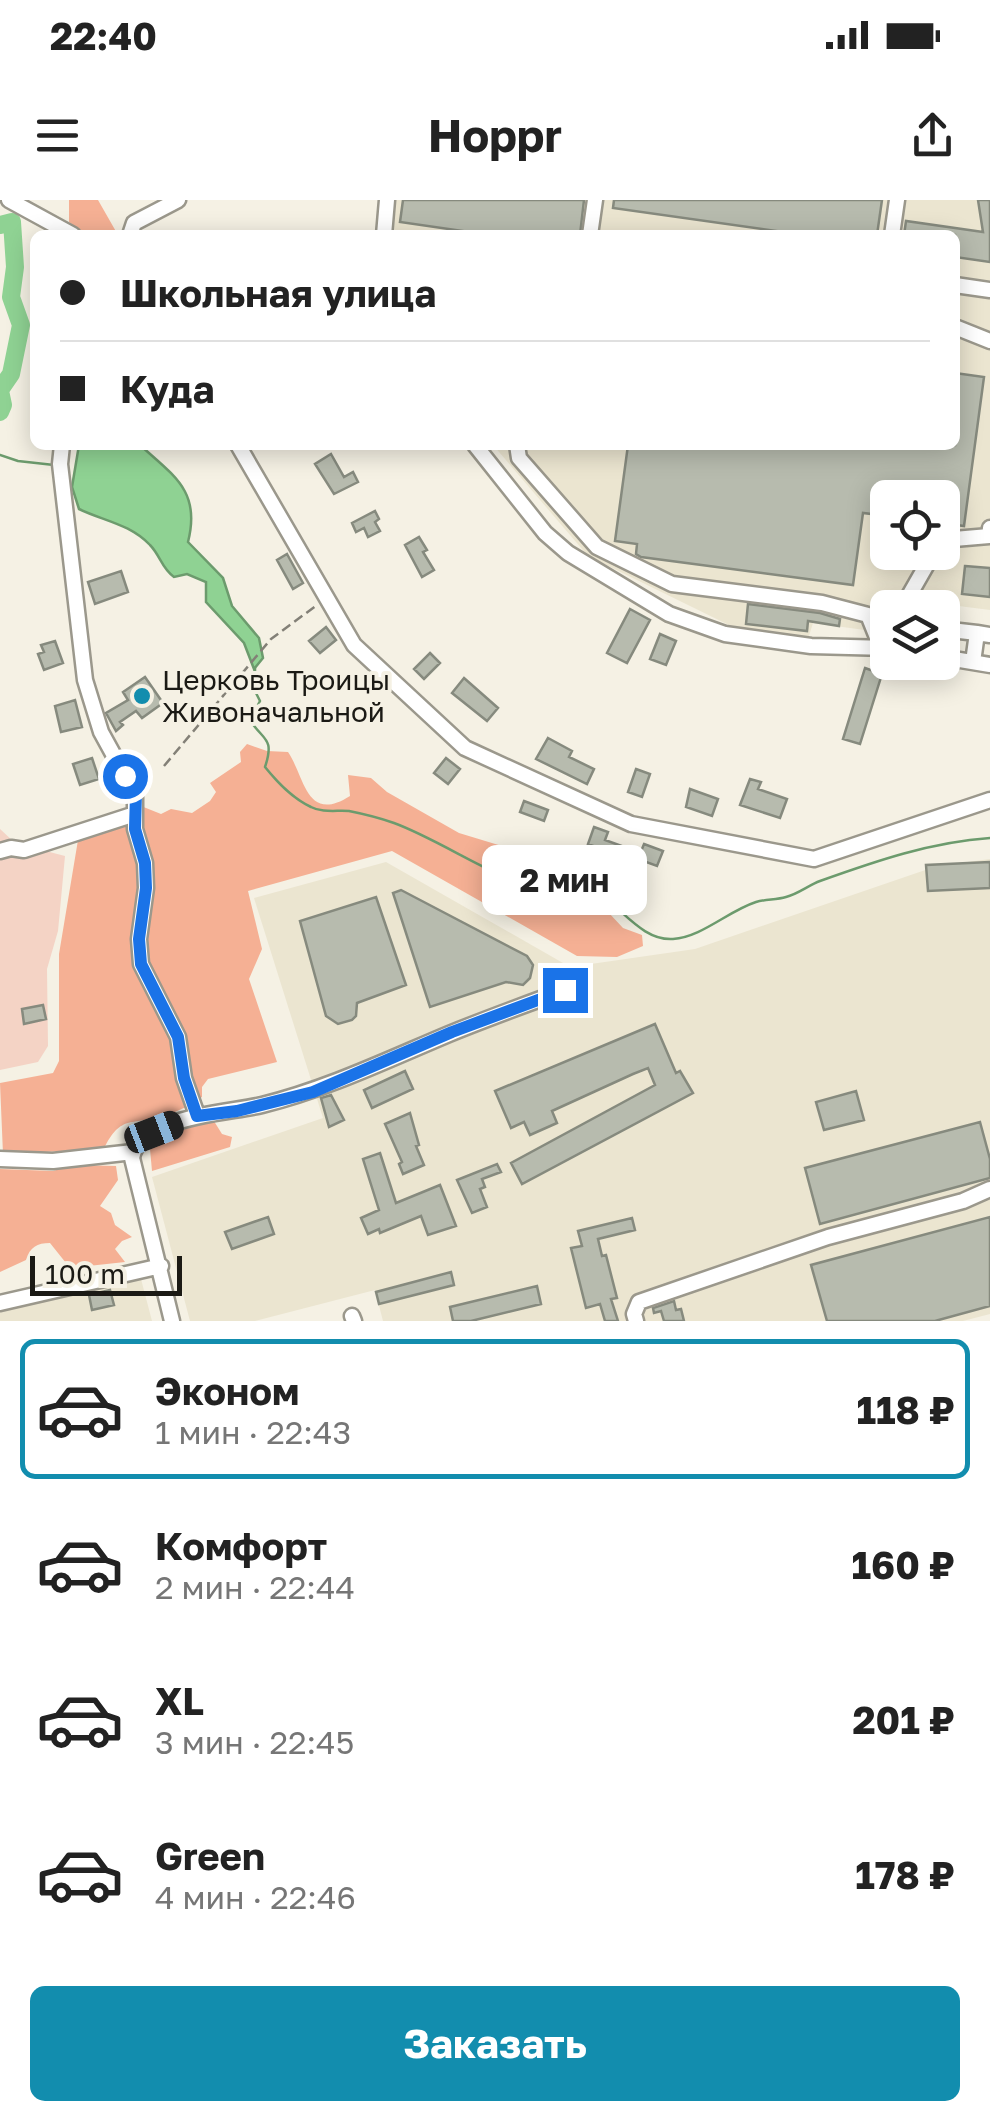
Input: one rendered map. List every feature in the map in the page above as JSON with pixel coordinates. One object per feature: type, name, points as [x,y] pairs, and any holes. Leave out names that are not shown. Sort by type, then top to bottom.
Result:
[{"type":"street","points":[[9,200],[65,230]]},
{"type":"street","points":[[132,230],[134,224],[178,200]]},
{"type":"street","points":[[384,230],[387,200]]},
{"type":"street","points":[[591,230],[595,200]]},
{"type":"street","points":[[893,230],[897,200]]},
{"type":"street","points":[[960,286],[990,290]]},
{"type":"street","points":[[960,329],[990,341]]},
{"type":"street","points":[[61,450],[85,680],[102,732],[136,794],[135,829],[145,863],[146,888],[139,939],[141,964],[178,1037],[184,1078],[197,1116]]},
{"type":"street","points":[[241,450],[354,645],[465,748],[631,824],[814,858],[990,800]]},
{"type":"street","points":[[480,450],[546,533],[568,553],[669,614],[724,634],[812,646],[870,647]]},
{"type":"street","points":[[518,450],[519,458],[597,547],[672,584],[822,604],[868,615],[870,620]]},
{"type":"street","points":[[960,538],[988,536],[990,528]]},
{"type":"street","points":[[973,662],[983,634]]},
{"type":"street","points":[[960,660],[990,665]]},
{"type":"street","points":[[0,836],[5,850],[24,850],[135,814]]},
{"type":"street","points":[[0,1159],[53,1161],[133,1152],[154,1132],[197,1116],[237,1111],[313,1092],[452,1032],[565,990]]},
{"type":"street","points":[[133,1152],[172,1321]]},
{"type":"street","points":[[636,1321],[634,1314],[639,1302],[828,1237],[963,1201],[990,1189]]},
{"type":"street","points":[[0,1303],[161,1266]]},
{"type":"path","points":[[164,766],[271,639],[326,598]]},
{"type":"shaded area","points":[[69,200],[98,200],[115,230],[81,230],[69,222]]},
{"type":"shaded area","points":[[393,200],[990,200],[990,610],[960,606],[960,590],[870,590],[870,631],[813,623],[808,639],[739,630],[588,556],[497,450],[960,450],[960,230],[390,230]]},
{"type":"shaded area","points":[[78,450],[146,450],[174,476],[191,510],[188,542],[223,578],[232,606],[259,638],[263,658],[254,669],[244,643],[206,602],[206,582],[187,574],[174,577],[142,538],[79,509],[72,487]]},
{"type":"shaded area","points":[[247,744],[267,751],[288,752],[316,801],[335,803],[350,796],[348,775],[371,778],[387,792],[459,833],[512,849],[572,893],[594,897],[623,928],[642,935],[643,946],[617,957],[577,956],[392,851],[248,891],[262,949],[249,979],[277,1062],[208,1079],[202,1087],[202,1097],[165,1116],[122,1125],[104,1149],[3,1154],[0,1083],[53,1073],[59,1061],[59,954],[78,840],[108,831],[141,806],[161,814],[171,809],[192,813],[210,801],[216,792],[210,783],[241,762],[240,752]]},
{"type":"shaded area","points":[[0,829],[15,843],[65,856],[58,931],[47,969],[48,1046],[38,1062],[0,1070]]},
{"type":"shaded area","points":[[990,859],[990,1314],[963,1321],[383,1321],[375,1290],[255,1321],[190,1321],[152,1177],[323,1118],[254,898],[386,862],[570,967],[695,949],[937,866]]},
{"type":"shaded area","points":[[212,1118],[222,1134],[232,1137],[230,1147],[152,1171],[150,1149],[160,1136]]},
{"type":"shaded area","points":[[74,1165],[116,1166],[118,1180],[100,1206],[111,1213],[115,1225],[132,1237],[115,1249],[125,1262],[70,1268],[50,1243],[45,1243],[32,1249],[26,1260],[0,1272],[0,1169],[53,1171]]},
{"type":"shaded area","points":[[141,1279],[152,1321],[0,1321],[0,1312]]},
{"type":"building","points":[[403,200],[584,200],[581,230],[455,230],[400,222]]},
{"type":"building","points":[[614,200],[882,200],[878,230],[769,230],[613,208]]},
{"type":"building","points":[[978,200],[990,200],[990,262],[960,258],[960,230],[905,230],[906,221],[983,232]]},
{"type":"building","points":[[960,374],[984,377],[964,526],[960,525],[960,480],[870,480],[870,514],[863,513],[853,585],[641,557],[636,554],[637,544],[615,541],[627,450],[960,450]]},
{"type":"building","points":[[331,454],[344,477],[353,472],[358,482],[334,494],[315,464]]},
{"type":"building","points":[[375,511],[380,531],[368,537],[364,528],[356,532],[352,523]]},
{"type":"building","points":[[419,537],[434,570],[422,577],[405,545]]},
{"type":"building","points":[[287,554],[303,583],[293,589],[277,560]]},
{"type":"building","points":[[965,566],[990,568],[990,597],[962,594]]},
{"type":"building","points":[[121,571],[128,592],[95,604],[88,582]]},
{"type":"building","points":[[748,604],[820,613],[840,619],[839,626],[808,621],[807,631],[746,624]]},
{"type":"building","points":[[630,609],[650,620],[627,663],[607,653]]},
{"type":"building","points":[[326,627],[336,640],[320,653],[309,641]]},
{"type":"building","points":[[660,634],[676,641],[666,665],[650,659]]},
{"type":"building","points":[[55,641],[63,663],[44,670],[38,654],[44,652],[41,645]]},
{"type":"building","points":[[430,653],[440,663],[424,679],[414,669]]},
{"type":"building","points":[[865,668],[870,670],[870,680],[880,680],[860,744],[843,739]]},
{"type":"building","name":"Церковь Троицы Живоначальной","points":[[145,677],[163,703],[142,718],[136,711],[120,722],[123,725],[116,731],[106,713],[128,700],[123,692]]},
{"type":"building","points":[[464,678],[498,708],[487,721],[452,693]]},
{"type":"building","points":[[75,700],[82,727],[61,732],[55,706]]},
{"type":"building","points":[[548,738],[572,751],[569,757],[594,769],[587,784],[536,759]]},
{"type":"building","points":[[92,758],[99,779],[80,785],[73,764]]},
{"type":"building","points":[[446,758],[460,769],[448,784],[434,773]]},
{"type":"building","points":[[636,769],[650,774],[642,797],[628,792]]},
{"type":"building","points":[[750,779],[761,782],[758,789],[787,799],[780,818],[740,805]]},
{"type":"building","points":[[690,789],[718,799],[712,816],[686,807]]},
{"type":"building","points":[[524,801],[548,810],[544,821],[520,812]]},
{"type":"building","points":[[594,827],[608,832],[605,840],[630,849],[626,859],[588,844]]},
{"type":"building","points":[[644,844],[663,851],[657,866],[638,859]]},
{"type":"building","points":[[990,862],[990,888],[928,891],[926,865]]},
{"type":"building","points":[[401,890],[527,956],[533,965],[530,978],[523,985],[506,982],[430,1007],[393,893]]},
{"type":"building","points":[[376,897],[406,985],[357,1003],[356,1016],[338,1024],[326,1016],[300,921]]},
{"type":"building","points":[[43,1005],[46,1019],[24,1024],[22,1009]]},
{"type":"building","points":[[655,1024],[676,1073],[680,1071],[693,1093],[522,1184],[511,1163],[655,1085],[648,1068],[552,1111],[557,1123],[530,1135],[524,1122],[511,1128],[495,1091]]},
{"type":"building","points":[[405,1071],[413,1089],[372,1108],[364,1090]]},
{"type":"building","points":[[856,1091],[864,1120],[824,1130],[816,1102]]},
{"type":"building","points":[[331,1095],[344,1120],[329,1127],[321,1098]]},
{"type":"building","points":[[410,1113],[424,1165],[403,1174],[399,1164],[402,1162],[385,1124]]},
{"type":"building","points":[[980,1122],[990,1159],[990,1178],[820,1224],[805,1168]]},
{"type":"building","points":[[380,1153],[396,1203],[440,1185],[456,1226],[428,1235],[421,1216],[368,1234],[361,1218],[379,1210],[363,1159]]},
{"type":"building","points":[[497,1164],[501,1172],[482,1179],[485,1187],[480,1189],[487,1207],[472,1213],[457,1180]]},
{"type":"building","points":[[268,1217],[274,1234],[232,1249],[225,1232]]},
{"type":"building","points":[[990,1217],[990,1306],[935,1321],[827,1321],[811,1265]]},
{"type":"building","points":[[632,1218],[635,1230],[598,1239],[617,1298],[611,1299],[618,1321],[605,1321],[600,1304],[586,1308],[571,1248],[582,1246],[578,1231]]},
{"type":"building","points":[[451,1272],[454,1285],[379,1304],[376,1292]]},
{"type":"building","points":[[537,1286],[541,1304],[471,1321],[453,1321],[450,1307]]},
{"type":"building","points":[[110,1290],[114,1305],[92,1310],[89,1295]]},
{"type":"building","points":[[674,1301],[684,1321],[664,1321],[661,1311],[654,1313],[653,1308]]},
{"type":"waterway","points":[[0,225],[12,222],[15,267],[11,297],[21,325],[11,374],[0,390]]},
{"type":"waterway","points":[[0,391],[0,412]]},
{"type":"waterway","points":[[0,455],[54,465]]},
{"type":"waterway","points":[[255,668],[255,691],[260,701],[250,720],[268,744],[265,767],[298,799],[320,810],[349,811],[394,823],[497,874],[551,894],[603,897],[644,930],[663,938],[694,934],[756,902],[790,896],[820,881],[883,860],[925,848],[990,838]]},
{"type":"place","name":"Церковь Троицы Живоначальной","points":[[142,696]]},
{"type":"route","points":[[125,776],[136,794],[135,829],[145,863],[141,964],[178,1037],[184,1078],[197,1116],[237,1111],[313,1092],[452,1032],[565,990]]}]
